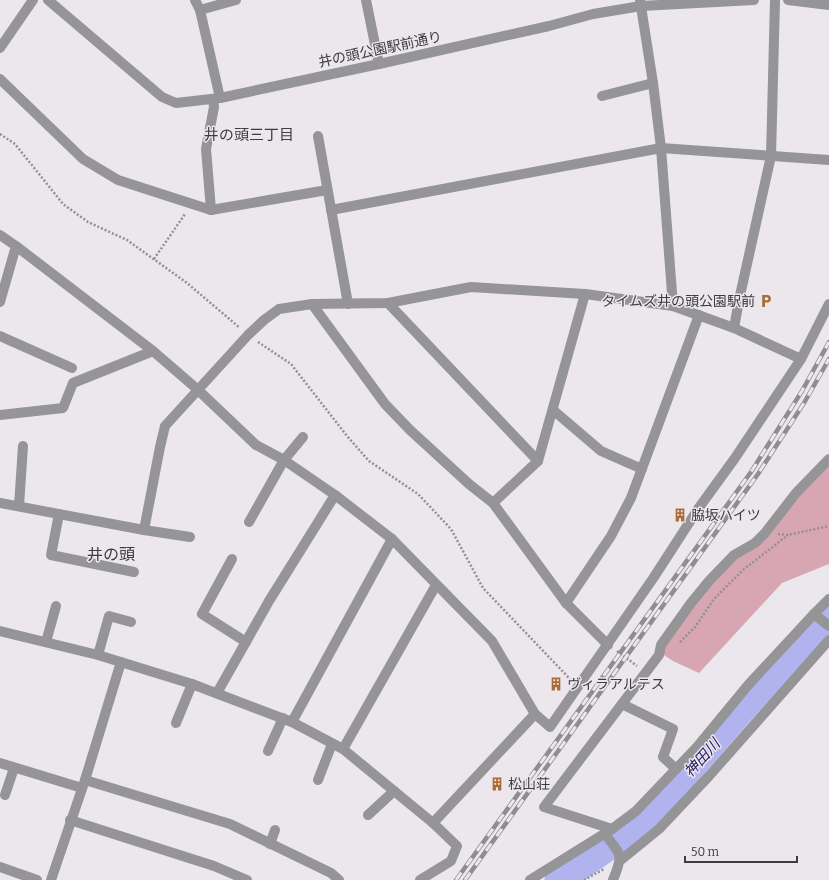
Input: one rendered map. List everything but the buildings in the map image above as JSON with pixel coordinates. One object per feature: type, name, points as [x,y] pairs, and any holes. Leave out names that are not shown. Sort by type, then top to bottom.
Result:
[{"type":"street","points":[[1,44],[33,0]]},
{"type":"street","name":"井の頭公園駅前通り","points":[[48,0],[167,100],[180,103],[216,98],[379,64],[549,26],[641,3],[754,0]]},
{"type":"street","points":[[195,0],[200,10],[216,98],[206,149],[211,210]]},
{"type":"street","points":[[200,10],[236,0]]},
{"type":"street","points":[[366,0],[379,64]]},
{"type":"street","points":[[734,328],[738,300],[771,156],[775,0]]},
{"type":"street","points":[[788,0],[829,5]]},
{"type":"street","points":[[641,3],[661,148],[673,306]]},
{"type":"street","points":[[0,79],[83,159],[118,180],[211,210],[327,190]]},
{"type":"street","points":[[602,96],[653,84]]},
{"type":"street","points":[[318,136],[348,304]]},
{"type":"street","points":[[331,210],[661,148],[829,160]]},
{"type":"street","points":[[0,235],[153,351],[197,389],[256,445],[284,460],[335,495],[392,539],[492,640],[535,714],[550,727],[608,645],[801,359],[829,304]]},
{"type":"street","points":[[0,302],[16,246]]},
{"type":"street","points":[[144,530],[165,426],[197,389],[248,335],[264,320],[279,309],[312,304],[388,303],[471,287],[585,294],[673,306],[734,328],[801,359]]},
{"type":"street","points":[[494,503],[538,461],[585,294]]},
{"type":"street","points":[[388,303],[538,461]]},
{"type":"street","points":[[312,304],[384,404],[469,484],[494,503],[566,603],[608,645]]},
{"type":"street","points":[[566,603],[611,536],[631,498],[699,315]]},
{"type":"street","points":[[0,336],[72,368]]},
{"type":"street","points":[[0,415],[63,408],[73,383],[153,351]]},
{"type":"street","points":[[553,410],[601,452],[642,469]]},
{"type":"street","points":[[249,522],[284,460],[303,437]]},
{"type":"street","points":[[19,506],[23,446]]},
{"type":"street","points":[[620,857],[608,831],[544,807],[659,655],[661,645],[691,603],[709,581],[734,555],[755,543],[765,533],[796,493],[829,458]]},
{"type":"street","points":[[218,693],[269,601],[335,495]]},
{"type":"street","points":[[0,503],[144,530],[190,537]]},
{"type":"street","points":[[59,514],[51,556],[134,572]]},
{"type":"street","points":[[268,751],[392,539]]},
{"type":"street","points":[[232,559],[202,614],[246,642]]},
{"type":"street","points":[[343,749],[436,585]]},
{"type":"street","points":[[530,880],[608,831],[636,811],[697,747],[749,684],[817,616],[829,599]]},
{"type":"street","points":[[46,642],[56,606]]},
{"type":"street","points":[[98,656],[109,616],[131,622]]},
{"type":"street","points":[[817,616],[829,626]]},
{"type":"street","points":[[0,631],[121,662],[192,684],[287,720],[343,749],[434,823],[457,846],[451,861],[420,880]]},
{"type":"street","points":[[613,880],[620,857],[659,829],[709,776],[829,640]]},
{"type":"street","points":[[50,880],[83,784],[121,662]]},
{"type":"street","points":[[176,723],[192,684]]},
{"type":"street","points":[[622,704],[673,728],[663,757],[676,769]]},
{"type":"street","points":[[434,823],[535,714]]},
{"type":"street","points":[[318,780],[332,744]]},
{"type":"street","points":[[0,763],[14,768],[83,784],[230,824],[331,873],[339,880]]},
{"type":"street","points":[[4,795],[14,768]]},
{"type":"street","points":[[368,815],[394,791]]},
{"type":"street","points":[[70,820],[214,866],[247,880]]},
{"type":"street","points":[[270,844],[275,830]]},
{"type":"street","points":[[0,867],[37,880]]},
{"type":"path","points":[[0,134],[15,144],[63,204],[88,222],[127,240],[187,283],[248,335],[291,364],[347,436],[369,461],[418,494],[451,529],[483,588],[578,687]]},
{"type":"path","points":[[154,259],[192,203]]},
{"type":"path","points":[[765,533],[788,535],[829,526]]},
{"type":"path","points":[[676,646],[695,627],[714,599],[743,570],[788,535]]},
{"type":"path","points":[[608,645],[631,661]]},
{"type":"shaded area","points":[[829,463],[829,564],[782,583],[699,673],[673,661],[664,655],[664,649],[687,614],[717,578]]},
{"type":"waterway","name":"神田川","points":[[558,880],[574,871],[629,833],[658,806],[741,711],[829,618]]},
{"type":"railway","points":[[456,880],[751,472],[802,391],[829,342]]},
{"type":"railway","points":[[465,880],[758,474],[804,403],[829,359]]},
{"type":"place","name":"タイムズ井の頭公園駅前","points":[[766,301]]},
{"type":"place","name":"脇坂ハイツ","points":[[680,515]]},
{"type":"place","name":"ヴィラアルテス","points":[[556,684]]},
{"type":"place","name":"松山荘","points":[[497,784]]},
{"type":"district","name":"井の頭三丁目","points":[[249,135]]},
{"type":"district","name":"井の頭","points":[[111,554]]}]
